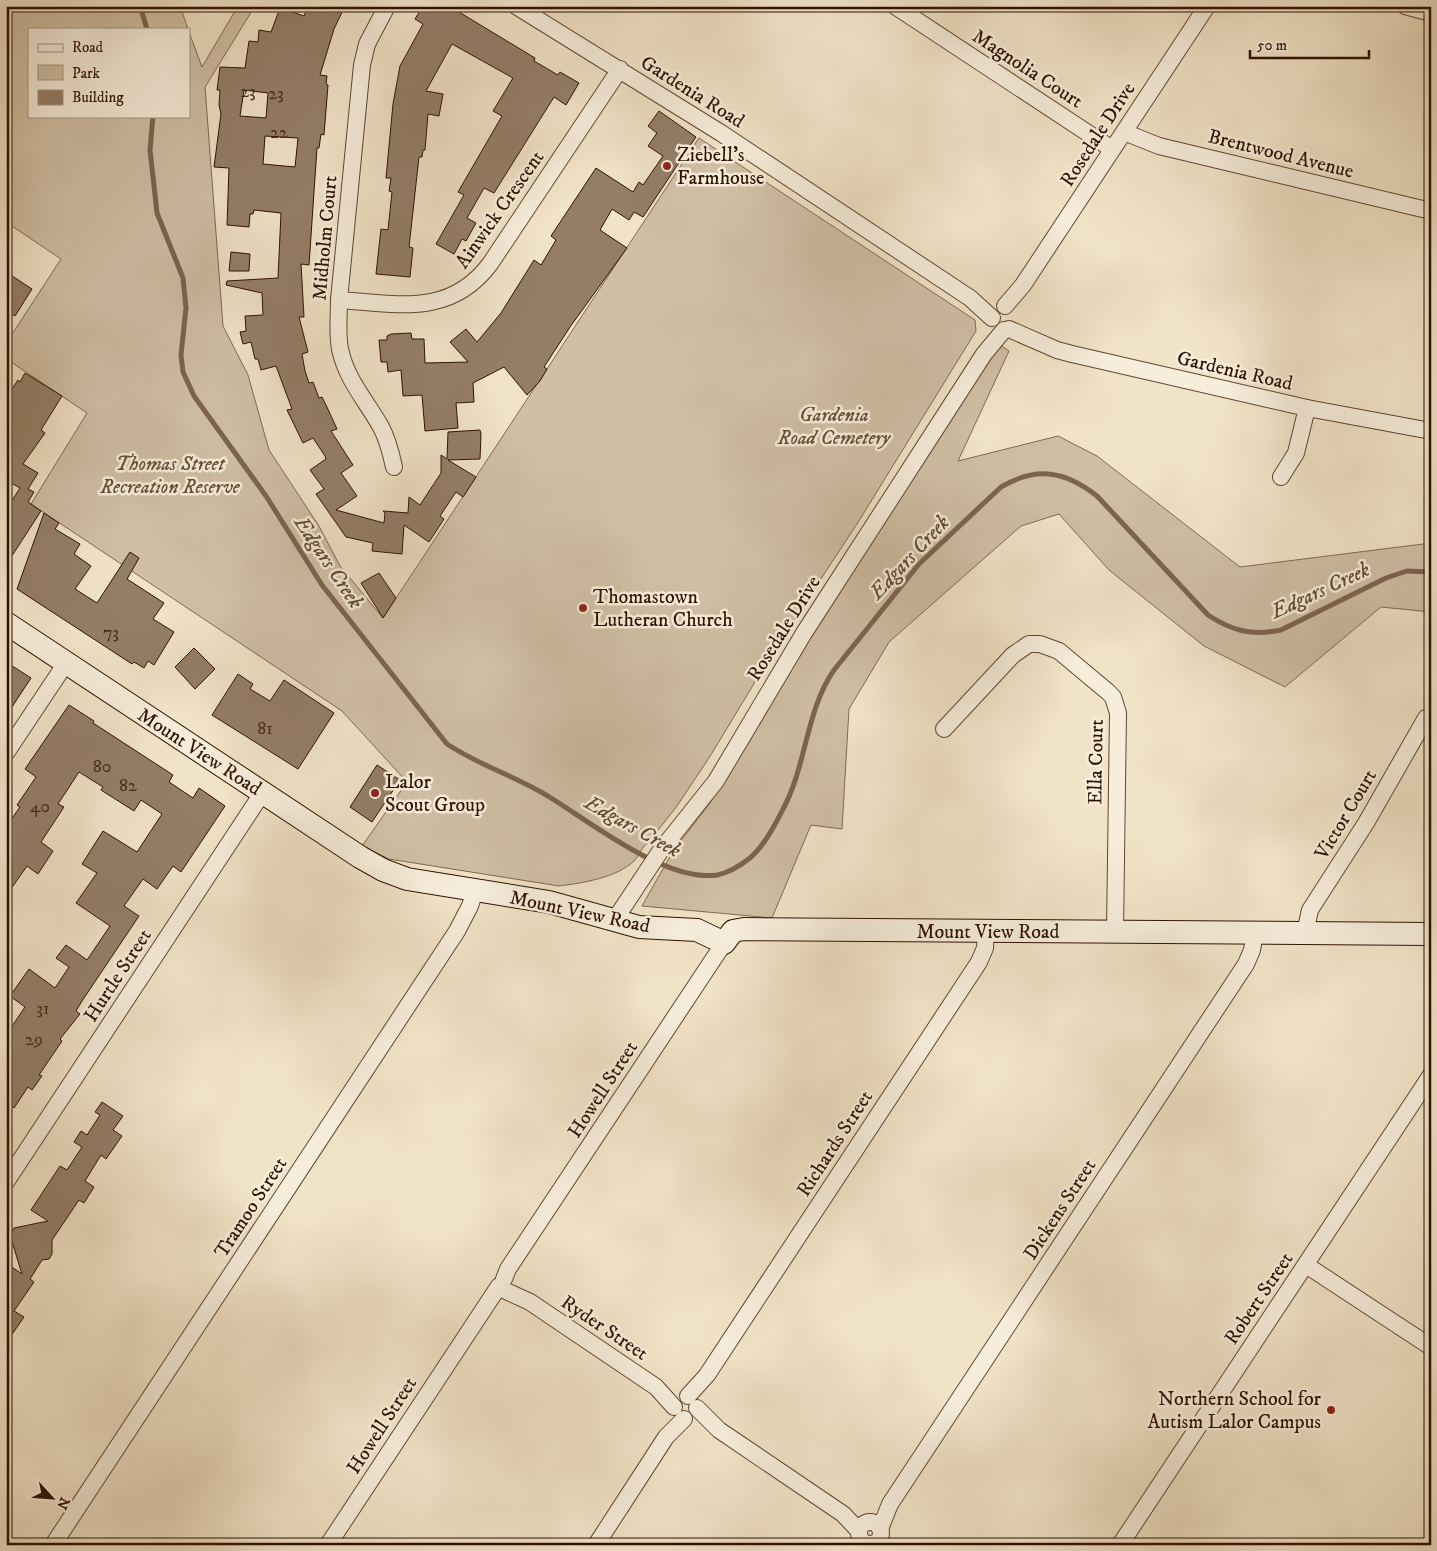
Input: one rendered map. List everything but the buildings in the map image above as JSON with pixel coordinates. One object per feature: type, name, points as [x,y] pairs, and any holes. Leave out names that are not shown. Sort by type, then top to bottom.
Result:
[{"type":"street","name":"Midholm Court","points":[[387,6],[368,44],[362,66],[340,300],[339,333],[345,366],[356,388],[382,428],[390,446],[394,467]]},
{"type":"street","name":"Gardenia Road","points":[[516,6],[721,132],[1033,339],[1057,350],[1072,354],[1307,408],[1431,431]]},
{"type":"street","name":"Magnolia Court","points":[[895,6],[1112,150]]},
{"type":"street","name":"Rosedale Drive","points":[[614,921],[661,850],[716,780],[804,632],[984,354],[1023,285],[1207,6]]},
{"type":"street","points":[[1405,6],[1431,13]]},
{"type":"street","name":"Ainwick Crescent","points":[[340,300],[420,305],[455,296],[470,286],[490,264],[620,69]]},
{"type":"street","name":"Brentwood Avenue","points":[[1124,132],[1159,146],[1431,211]]},
{"type":"street","points":[[1281,477],[1296,453],[1307,408]]},
{"type":"street","name":"Mount View Road","points":[[6,623],[383,870],[407,879],[549,902],[639,927],[697,930],[724,943],[733,931],[744,928],[1431,934]]},
{"type":"street","name":"Ella Court","points":[[944,729],[1013,655],[1029,644],[1040,644],[1060,652],[1113,697],[1118,713],[1115,931]]},
{"type":"street","points":[[6,753],[66,662]]},
{"type":"street","name":"Victor Court","points":[[1305,933],[1310,910],[1366,823],[1426,718]]},
{"type":"street","name":"Hurtle Street","points":[[6,1182],[263,792]]},
{"type":"street","name":"Tramoo Street","points":[[53,1545],[457,931],[470,906],[475,890]]},
{"type":"street","name":"Richards Street","points":[[596,1545],[979,962],[985,948],[986,931]]},
{"type":"street","name":"Dickens Street","points":[[872,1537],[890,1504],[1246,964],[1255,932]]},
{"type":"street","name":"Howell Street","points":[[328,1545],[486,1304],[506,1285],[517,1258],[724,943]]},
{"type":"street","name":"Robert Street","points":[[1120,1545],[1431,1075]]},
{"type":"street","points":[[1306,1265],[1431,1347]]},
{"type":"street","name":"Ryder Street","points":[[506,1285],[843,1514],[872,1537]]},
{"type":"green space","points":[[6,6],[180,6],[188,28],[28,28],[28,118],[190,118],[190,35],[202,67],[238,6],[255,6],[205,87],[223,326],[248,375],[269,450],[319,526],[340,566],[383,618],[699,138],[975,320],[976,331],[857,524],[778,644],[709,758],[677,806],[636,859],[627,867],[598,879],[559,886],[389,859],[362,846],[407,782],[342,711],[31,504],[87,413],[11,362],[9,339],[61,259],[6,222]]},
{"type":"green space","points":[[997,343],[1009,351],[958,461],[1058,436],[1097,456],[1240,567],[1431,543],[1431,612],[1381,607],[1285,687],[1204,646],[1109,570],[1059,514],[1021,526],[889,642],[849,709],[842,829],[811,825],[772,918],[642,906],[673,851],[710,803],[782,681]]},
{"type":"waterway","name":"Edgars Creek","points":[[140,6],[147,28]]},
{"type":"waterway","name":"Edgars Creek","points":[[153,118],[150,150],[157,213],[183,278],[186,308],[181,355],[183,372],[194,396],[266,496],[322,585],[447,744],[551,798],[631,849],[675,870],[697,875],[721,874],[743,863],[760,848],[772,830],[790,794],[797,776],[817,703],[824,686],[834,670],[919,564],[1001,487],[1014,480],[1027,476],[1050,474],[1074,481],[1085,488],[1097,496],[1208,615],[1225,625],[1243,631],[1271,632],[1281,630],[1386,578],[1407,571],[1431,572]]},
{"type":"place","name":"Ziebell's Farmhouse","points":[[667,166]]},
{"type":"place","name":"Thomastown Lutheran Church","points":[[583,608]]},
{"type":"place","name":"Lalor Scout Group","points":[[375,793]]},
{"type":"place","name":"Northern School for Autism Lalor Campus","points":[[1331,1410]]},
{"type":"park label","name":"Gardenia Road Cemetery","points":[[834,426]]},
{"type":"park label","name":"Thomas Street Recreation Reserve","points":[[170,474]]}]
